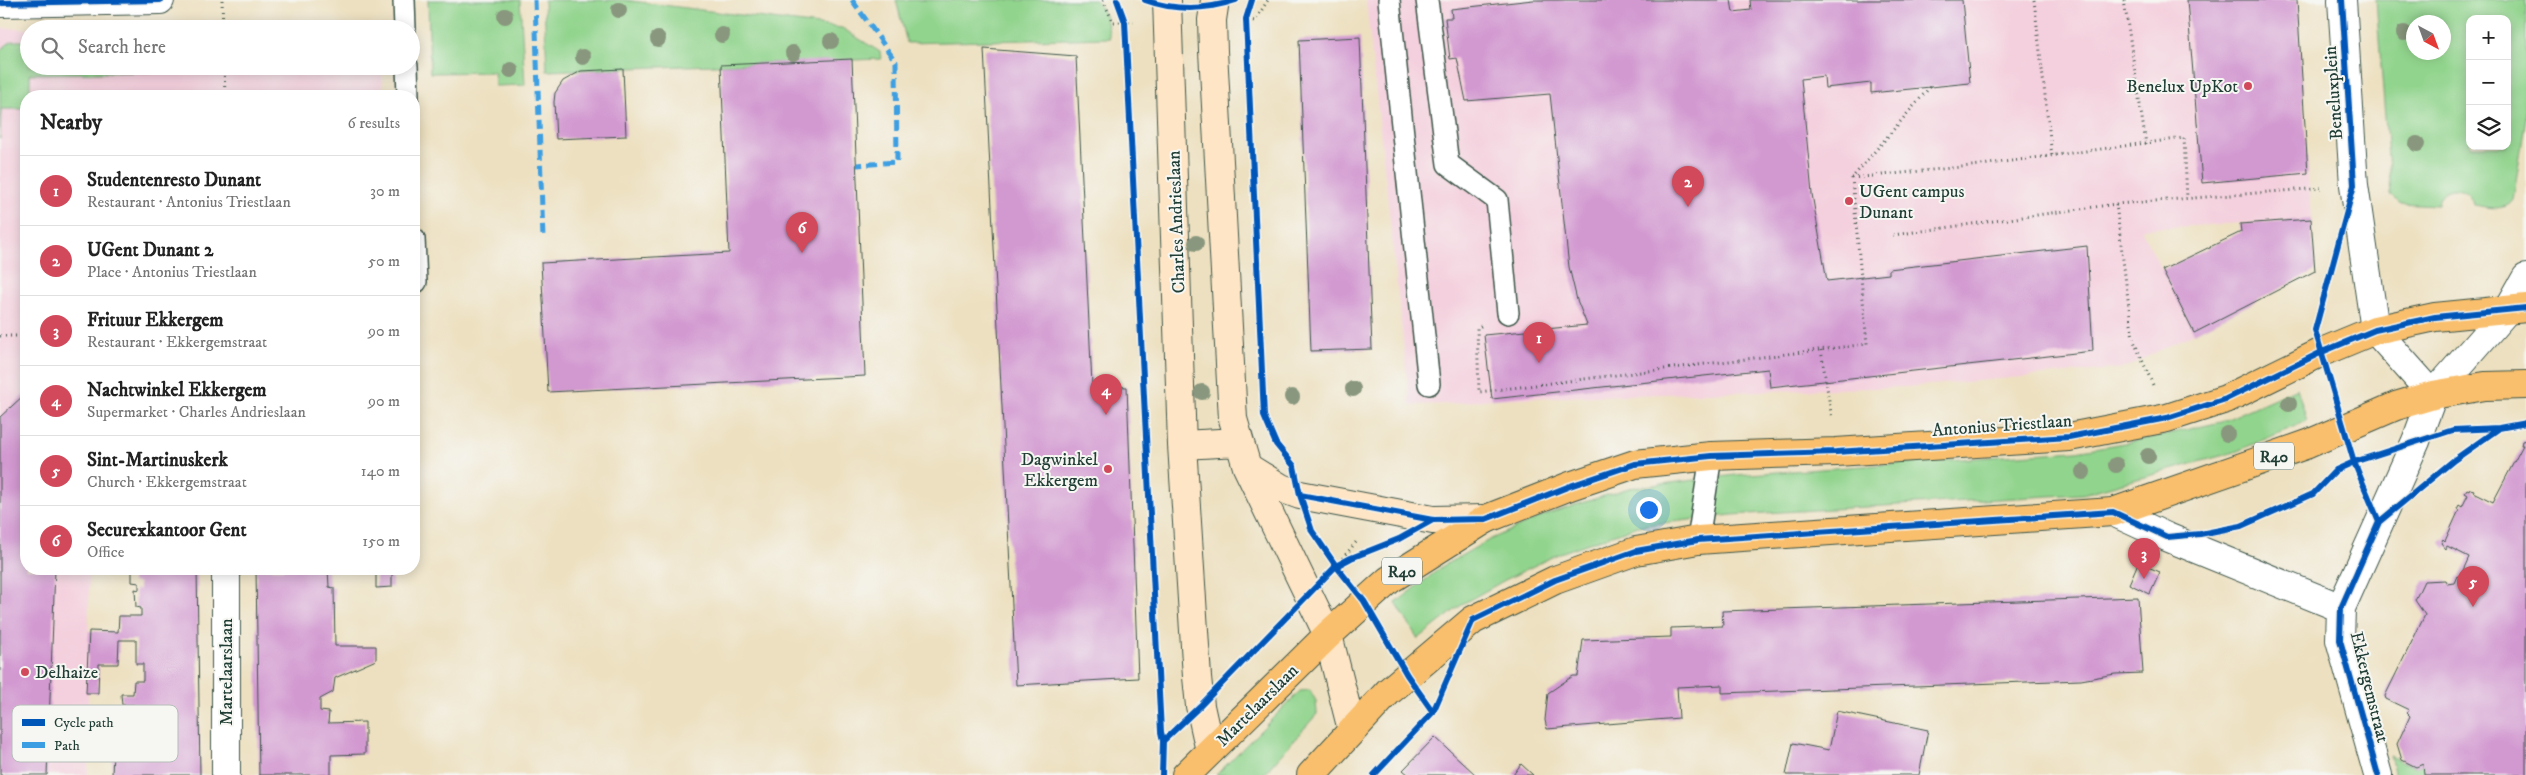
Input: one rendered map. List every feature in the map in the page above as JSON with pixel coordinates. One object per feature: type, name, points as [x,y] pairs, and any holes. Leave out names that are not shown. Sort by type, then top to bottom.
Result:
[{"type":"main road","name":"Antonius Triestlaan","points":[[1328,635],[1389,580],[1486,519],[1570,486],[1635,464],[1711,456],[1836,452],[2069,437],[2167,418],[2226,399],[2322,352],[2375,330],[2435,317],[2518,308]]},
{"type":"main road","name":"R40","points":[[1311,775],[1401,680],[1473,620],[1555,580],[1636,551],[1698,540],[2113,512],[2308,444],[2396,406],[2433,395],[2485,386],[2526,385]]},
{"type":"main road","name":"Martelaarslaan","points":[[1186,775],[1328,635]]},
{"type":"street","points":[[0,3],[160,0]]},
{"type":"street","name":"Charles Andrieslaan","points":[[1167,0],[1182,445],[1197,677],[1200,706],[1210,751]]},
{"type":"street","points":[[1214,0],[1212,20],[1233,418],[1246,467],[1328,635],[1352,730]]},
{"type":"street","name":"Beneluxplein","points":[[2342,0],[2354,185],[2375,330]]},
{"type":"street","points":[[2375,330],[2433,395],[2518,308],[2526,278]]},
{"type":"street","name":"Ekkergemstraat","points":[[2378,775],[2340,640],[2341,608],[2416,441],[2433,395]]},
{"type":"street","points":[[1182,445],[1238,442]]},
{"type":"street","points":[[1246,467],[1281,488],[1300,495],[1433,520],[1486,519]]},
{"type":"street","points":[[2113,512],[2167,537],[2341,608]]},
{"type":"street","name":"Martelaarslaan","points":[[226,575],[226,775]]},
{"type":"lane","points":[[404,0],[405,20]]},
{"type":"lane","points":[[1389,0],[1412,141],[1429,384]]},
{"type":"lane","points":[[1427,0],[1448,164],[1497,200],[1508,313]]},
{"type":"lane","points":[[407,75],[408,90]]},
{"type":"lane","points":[[1698,540],[1711,456]]},
{"type":"path","points":[[222,0],[223,20]]},
{"type":"path","points":[[1103,0],[1113,22],[1125,22]]},
{"type":"path","points":[[1246,29],[1247,16],[1255,21],[1268,0]]},
{"type":"path","points":[[2034,0],[2052,156]]},
{"type":"path","points":[[2124,0],[2146,144]]},
{"type":"path","points":[[1123,14],[1126,32]]},
{"type":"path","points":[[224,75],[225,90]]},
{"type":"path","points":[[1508,313],[1477,328],[1479,392],[1867,344],[1852,178],[1930,87]]},
{"type":"path","points":[[1852,178],[2052,156],[2184,138],[2188,198]]},
{"type":"path","points":[[1893,235],[2116,204],[2354,185]]},
{"type":"path","points":[[2116,204],[2133,339],[2167,418]]},
{"type":"path","points":[[0,336],[20,336]]},
{"type":"path","points":[[1821,350],[1825,380]]},
{"type":"path","points":[[1309,596],[1336,566],[1350,558]]},
{"type":"path","points":[[1331,559],[1336,566]]},
{"type":"shaded area","name":"UGent campus Dunant","points":[[1366,0],[2187,0],[2202,182],[2308,173],[2311,219],[2141,229],[2194,333],[2125,368],[1907,387],[1492,399],[1451,404],[1410,405]]},
{"type":"shaded area","points":[[0,28],[20,29],[20,75],[382,75],[383,90],[20,90],[20,575],[89,575],[88,705],[12,705],[12,762],[88,762],[88,775],[0,775]]},
{"type":"green space","points":[[428,0],[520,0],[525,85],[495,86],[494,72],[430,73]]},
{"type":"green space","points":[[544,0],[624,0],[842,28],[880,52],[881,59],[547,71]]},
{"type":"green space","points":[[896,0],[1096,0],[1106,17],[1110,38],[907,43]]},
{"type":"green space","points":[[2376,0],[2526,0],[2526,117],[2513,200],[2500,208],[2473,205],[2466,193],[2454,189],[2443,193],[2438,205],[2399,203],[2391,195]]},
{"type":"green space","points":[[12,41],[20,41],[20,75],[30,75],[30,90],[20,90],[20,109],[1,109],[0,139],[0,50]]},
{"type":"green space","points":[[2297,388],[2307,421],[2235,452],[2083,494],[1732,515],[1638,526],[1560,553],[1505,580],[1464,603],[1418,639],[1396,603],[1443,566],[1489,540],[1547,514],[1629,488],[1736,475],[2076,451],[2136,441],[2221,422]]},
{"type":"green space","points":[[1310,690],[1316,701],[1317,714],[1263,775],[1216,775],[1300,691]]},
{"type":"green space","points":[[2390,756],[2415,767],[2423,764],[2424,775],[2395,775]]},
{"type":"building","points":[[1533,0],[1731,0],[1733,12],[1751,10],[1750,0],[1962,0],[1970,83],[1871,93],[1871,83],[1825,88],[1824,76],[1801,79],[1812,194],[1827,281],[1889,274],[1889,269],[2087,246],[2093,351],[1770,387],[1768,369],[1492,399],[1484,335],[1587,325],[1577,300],[1569,267],[1550,94],[1466,101],[1457,58],[1450,59],[1445,18],[1452,18],[1451,9]]},
{"type":"building","name":"Benelux UpKot","points":[[2187,0],[2297,0],[2308,173],[2202,183]]},
{"type":"building","points":[[1360,37],[1372,349],[1311,351],[1299,40]]},
{"type":"building","points":[[984,49],[1076,56],[1092,385],[1127,387],[1138,678],[1016,685]]},
{"type":"building","points":[[852,59],[865,376],[548,392],[541,263],[729,253],[721,65]]},
{"type":"building","points":[[623,69],[626,136],[556,139],[555,93],[563,81],[581,71]]},
{"type":"building","points":[[2311,219],[2315,271],[2194,333],[2162,270],[2241,232],[2240,224]]},
{"type":"building","name":"Delhaize","points":[[20,399],[20,575],[55,575],[50,705],[12,705],[12,762],[48,762],[47,775],[0,775],[0,417]]},
{"type":"building","points":[[2526,440],[2526,775],[2424,775],[2423,764],[2416,767],[2402,760],[2397,744],[2410,716],[2407,713],[2409,710],[2386,699],[2385,696],[2425,615],[2415,600],[2424,581],[2445,580],[2447,584],[2454,583],[2457,576],[2460,577],[2469,557],[2447,546],[2446,549],[2441,543],[2443,539],[2445,541],[2459,510],[2457,509],[2459,505],[2462,507],[2468,495],[2465,493],[2470,489],[2474,490],[2473,492],[2493,502],[2523,445],[2521,445],[2522,441]]},
{"type":"building","points":[[2138,563],[2160,572],[2150,594],[2129,584]]},
{"type":"building","points":[[132,575],[197,575],[200,775],[112,775],[112,762],[178,762],[178,705],[122,705],[121,694],[133,694],[134,681],[143,681],[143,664],[136,664],[136,640],[119,640],[118,664],[99,664],[98,693],[86,693],[89,631],[118,632],[119,616],[141,616],[141,608],[136,607],[135,589],[139,590],[139,583],[132,582]]},
{"type":"building","points":[[256,575],[328,575],[329,587],[334,588],[335,646],[376,646],[376,660],[335,678],[333,692],[320,699],[320,711],[329,712],[328,723],[365,722],[365,754],[331,755],[331,775],[259,775]]},
{"type":"building","points":[[376,575],[392,575],[392,587],[376,588]]},
{"type":"building","points":[[2138,597],[2143,673],[2115,674],[2081,680],[1722,693],[1722,685],[1677,687],[1679,718],[1547,729],[1545,720],[1548,693],[1573,676],[1578,676],[1583,640],[1671,637],[1671,628],[1723,626],[1722,611]]},
{"type":"building","points":[[1837,711],[1928,730],[1919,775],[1786,775],[1793,743],[1829,750]]},
{"type":"building","points":[[1435,737],[1476,775],[1409,775],[1403,770]]},
{"type":"building","points":[[1521,764],[1533,775],[1513,775]]},
{"type":"marked path","points":[[535,0],[543,239]]},
{"type":"marked path","points":[[852,0],[896,62],[897,162],[857,165]]},
{"type":"cycle path","points":[[0,3],[160,0]]},
{"type":"cycle path","points":[[1117,0],[1125,22],[1161,732],[1163,741],[1162,775]]},
{"type":"cycle path","points":[[1145,0],[1156,4],[1190,8],[1213,6],[1236,0]]},
{"type":"cycle path","points":[[1252,0],[1246,19],[1264,416],[1276,444],[1294,466],[1300,495],[1312,531],[1336,566],[1364,601],[1407,675],[1433,712]]},
{"type":"cycle path","points":[[2342,0],[2354,185],[2315,330],[2354,462],[2379,522]]},
{"type":"cycle path","points":[[1300,495],[1433,520],[1486,519],[1570,486],[1635,464],[1711,456],[1836,452],[2069,437],[2167,418],[2226,399],[2322,352],[2375,330],[2435,317],[2526,308]]},
{"type":"cycle path","points":[[1374,775],[1433,712],[1473,620],[1555,580],[1636,551],[1698,540],[2113,512],[2167,537],[2200,534],[2241,526],[2313,494],[2336,470],[2354,462],[2453,430],[2499,428],[2526,423]]},
{"type":"cycle path","points":[[2378,775],[2340,640],[2341,608],[2379,522],[2454,460],[2498,429]]},
{"type":"cycle path","points":[[1163,741],[1200,706],[1336,566],[1399,539],[1433,520]]},
{"type":"place","name":"Benelux UpKot","points":[[2248,86]]},
{"type":"place","name":"UGent campus Dunant","points":[[1849,201]]},
{"type":"place","name":"UGent Dunant 2","points":[[1688,207]]},
{"type":"place","name":"Securexkantoor Gent","points":[[802,253]]},
{"type":"place","name":"Studentenresto Dunant","points":[[1539,363]]},
{"type":"place","name":"Nachtwinkel Ekkergem","points":[[1106,415]]},
{"type":"place","name":"Dagwinkel Ekkergem","points":[[1108,469]]},
{"type":"place","name":"Frituur Ekkergem","points":[[2144,579]]},
{"type":"place","name":"Sint-Martinuskerk","points":[[2473,607]]},
{"type":"place","name":"Delhaize","points":[[25,672]]}]
